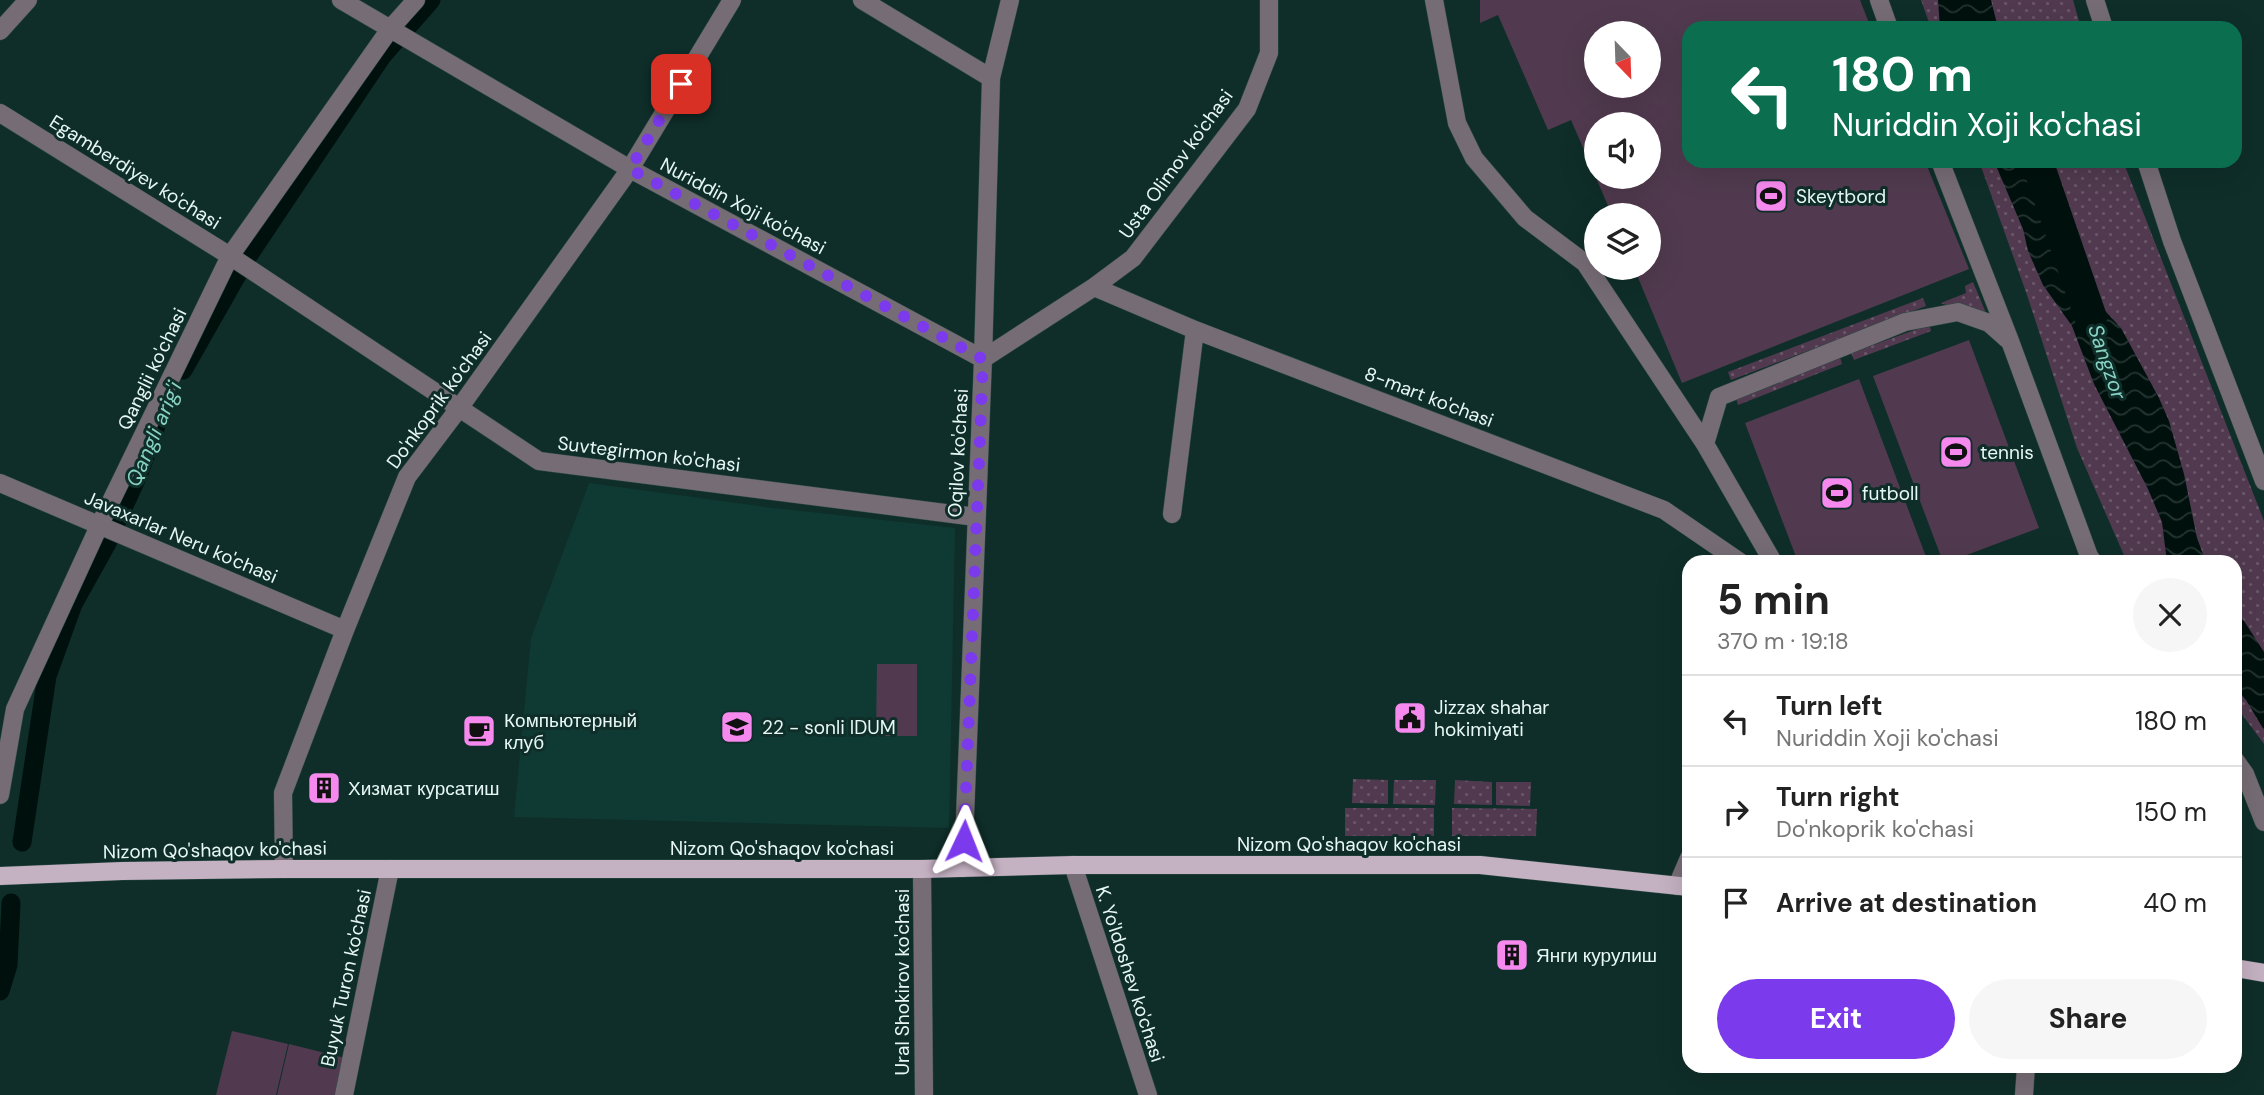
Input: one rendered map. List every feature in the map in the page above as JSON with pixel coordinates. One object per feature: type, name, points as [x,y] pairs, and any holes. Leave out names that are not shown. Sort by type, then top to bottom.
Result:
[{"type":"main road","name":"Nizom Qo'shaqov ko'chasi","points":[[0,876],[284,869],[922,869],[1073,865],[1480,865],[1682,887]]},
{"type":"main road","points":[[2242,969],[2264,973]]},
{"type":"street","points":[[0,31],[28,0]]},
{"type":"street","name":"Nuriddin Xoji ko'chasi","points":[[341,0],[630,169],[983,359]]},
{"type":"street","name":"Qanglii ko'chasi","points":[[0,795],[15,709],[108,529],[238,262],[399,34],[416,0]]},
{"type":"street","name":"Do'nkoprik ko'chasi","points":[[284,869],[283,793],[407,477],[630,169],[732,0]]},
{"type":"street","points":[[862,0],[991,78]]},
{"type":"street","name":"Oqilov ko'chasi","points":[[963,868],[991,78],[1010,0]]},
{"type":"street","name":"Usta Olimov ko'chasi","points":[[983,359],[1094,287],[1133,258],[1247,109],[1269,53],[1269,0]]},
{"type":"street","points":[[1434,0],[1457,123],[1474,158],[1525,218],[1584,263],[1704,444],[1769,555]]},
{"type":"street","points":[[1879,0],[1886,21]]},
{"type":"street","points":[[2095,0],[2102,21]]},
{"type":"street","name":"Egamberdiyev ko'chasi","points":[[0,113],[238,262]]},
{"type":"street","points":[[1943,168],[2089,555]]},
{"type":"street","points":[[2148,168],[2172,241],[2264,481]]},
{"type":"street","name":"Suvtegirmon ko'chasi","points":[[238,262],[539,461],[976,517]]},
{"type":"street","name":"8-mart ko'chasi","points":[[1094,287],[1195,330],[1664,510],[1730,555]]},
{"type":"street","points":[[1704,444],[1719,397],[1905,322],[1958,312],[1989,324],[2010,341]]},
{"type":"street","points":[[1172,514],[1195,330]]},
{"type":"street","name":"Javaxarlar Neru ko'chasi","points":[[0,483],[345,630]]},
{"type":"street","points":[[2242,770],[2264,822]]},
{"type":"street","name":"K. Yo'ldoshev ko'chasi","points":[[1073,865],[1147,1095]]},
{"type":"street","name":"Buyuk Turon ko'chasi","points":[[344,1095],[390,869]]},
{"type":"street","name":"Ural Shokirov ko'chasi","points":[[922,869],[924,1095]]},
{"type":"street","points":[[2024,1095],[2026,1073]]},
{"type":"shaded area","name":"Skeytbord","points":[[1480,0],[1860,0],[1868,21],[1682,21],[1682,168],[1928,168],[1969,269],[1682,383],[1639,280],[1661,280],[1661,203],[1607,203],[1601,189],[1661,189],[1661,112],[1584,112],[1584,150],[1571,120],[1548,130],[1498,15],[1480,23]]},
{"type":"shaded area","points":[[1921,0],[2073,0],[2079,21],[1928,21]]},
{"type":"shaded area","points":[[1982,168],[2126,168],[2264,521],[2264,744],[2242,714],[2242,555],[2124,555],[2077,448]]},
{"type":"shaded area","points":[[1973,282],[1986,313],[1941,303],[1966,293],[1965,286]]},
{"type":"shaded area","points":[[1923,298],[1926,306],[1731,380],[1728,372]]},
{"type":"shaded area","points":[[1930,327],[1931,331],[1854,360],[1851,353],[1920,328]]},
{"type":"shaded area","name":"tennis","points":[[1969,340],[2039,528],[1967,555],[1940,555],[1873,376]]},
{"type":"shaded area","points":[[1840,357],[1842,364],[1738,405],[1736,398]]},
{"type":"shaded area","name":"futboll","points":[[1859,379],[1925,555],[1795,555],[1745,423]]},
{"type":"shaded area","name":"22 - sonli IDUM","points":[[589,483],[765,507],[955,528],[949,828],[514,817],[531,638]]},
{"type":"shaded area","points":[[877,664],[917,664],[917,736],[876,736]]},
{"type":"shaded area","points":[[1353,779],[1388,780],[1388,804],[1352,803]]},
{"type":"shaded area","points":[[1394,780],[1436,780],[1435,805],[1393,804]]},
{"type":"shaded area","points":[[1455,780],[1492,782],[1492,805],[1454,804]]},
{"type":"shaded area","points":[[1496,782],[1531,782],[1530,806],[1496,805]]},
{"type":"shaded area","points":[[1345,808],[1434,808],[1434,836],[1345,836]]},
{"type":"shaded area","points":[[1452,808],[1537,809],[1536,836],[1452,836]]},
{"type":"shaded area","points":[[232,1031],[288,1044],[276,1095],[216,1095]]},
{"type":"shaded area","points":[[289,1044],[345,1058],[336,1095],[277,1095]]},
{"type":"water","points":[[1938,0],[1991,0],[1996,21],[1940,21]]},
{"type":"water","points":[[1997,168],[2025,168],[2065,263],[2121,328],[2159,398],[2169,421],[2184,474],[2197,538],[2203,555],[2166,555],[2162,522],[2148,489],[2094,384],[2072,326],[2043,285],[2028,251],[2023,229]]},
{"type":"water","points":[[2242,618],[2264,652],[2264,730],[2242,695]]},
{"type":"waterway","name":"Qangli arig'i","points":[[183,370],[246,259],[382,56],[431,0]]},
{"type":"waterway","name":"Sangzor","points":[[2039,168],[2091,318]]},
{"type":"waterway","name":"Qangli arig'i","points":[[22,842],[47,676],[73,604],[107,543],[139,473],[162,409]]},
{"type":"waterway","name":"Qangli arig'i","points":[[0,991],[8,965],[11,903]]},
{"type":"place","name":"Skeytbord","points":[[1771,196]]},
{"type":"place","name":"tennis","points":[[1956,452]]},
{"type":"place","name":"futboll","points":[[1837,493]]},
{"type":"place","name":"Jizzax shahar hokimiyati","points":[[1410,718]]},
{"type":"place","name":"22 - sonli IDUM","points":[[737,727]]},
{"type":"place","name":"Компьютерный клуб","points":[[479,731]]},
{"type":"place","name":"Хизмат курсатиш","points":[[324,788]]},
{"type":"place","name":"Янги курулиш","points":[[1512,955]]},
{"type":"route","points":[[681,84],[630,169],[983,359],[964,841]]}]
